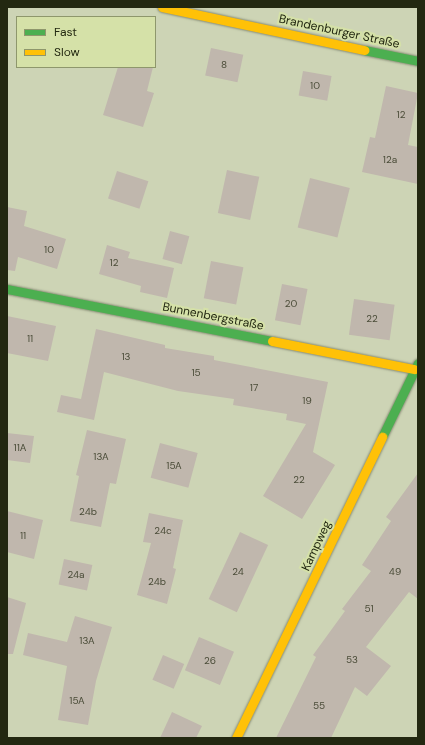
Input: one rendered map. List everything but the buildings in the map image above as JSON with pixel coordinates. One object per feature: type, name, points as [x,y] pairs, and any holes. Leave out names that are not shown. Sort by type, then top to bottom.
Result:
[{"type":"street","name":"Brandenburger Straße","points":[[162,7],[418,61]]},
{"type":"street","name":"Bunnenbergstraße","points":[[7,289],[416,366]]},
{"type":"street","name":"Kampweg","points":[[236,738],[416,366]]},
{"type":"traffic: fast","points":[[364,50],[418,61]]},
{"type":"traffic: fast","points":[[7,289],[272,341]]},
{"type":"traffic: fast","points":[[382,437],[418,363]]},
{"type":"traffic: slow","points":[[162,7],[364,50]]},
{"type":"traffic: slow","points":[[272,341],[414,369]]},
{"type":"traffic: slow","points":[[236,738],[382,437]]}]
